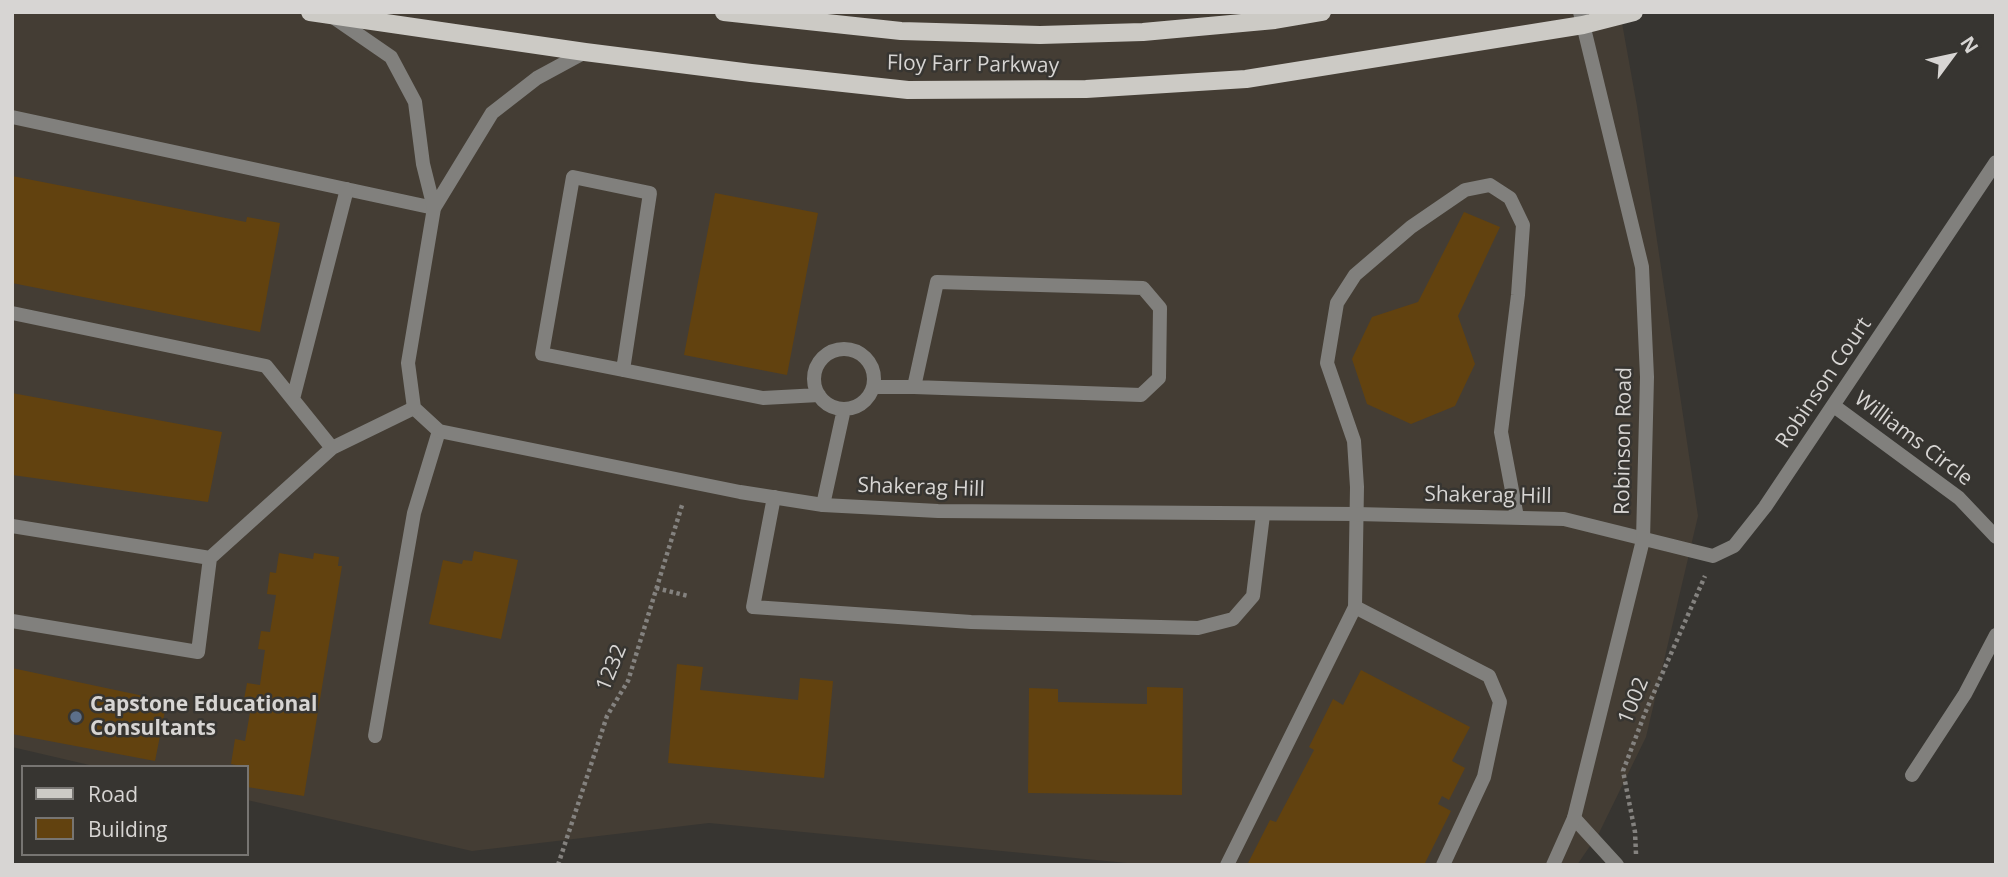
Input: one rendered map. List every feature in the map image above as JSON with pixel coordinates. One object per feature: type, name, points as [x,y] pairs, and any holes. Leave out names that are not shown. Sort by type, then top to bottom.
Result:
[{"type":"main road","name":"Floy Farr Parkway","points":[[310,12],[585,52],[908,90],[1086,89],[1246,79],[1582,18],[1634,12]]},
{"type":"main road","name":"Floy Farr Parkway","points":[[724,12],[901,31],[1040,35],[1156,31],[1275,20],[1322,12]]},
{"type":"street","points":[[331,16],[391,57],[415,102],[423,164],[434,208]]},
{"type":"street","name":"Robinson Road","points":[[1553,865],[1574,818],[1643,540],[1647,377],[1642,267],[1582,18]]},
{"type":"street","points":[[12,621],[198,652],[210,558],[332,448],[414,408],[408,363],[434,208],[492,113],[537,78],[585,52]]},
{"type":"street","points":[[12,117],[434,208]]},
{"type":"street","name":"Robinson Court","points":[[1713,556],[1734,546],[1765,507],[1996,162]]},
{"type":"street","points":[[623,370],[650,192],[573,177],[542,354],[763,398],[819,395]]},
{"type":"street","points":[[1227,865],[1355,607],[1354,441],[1327,363],[1337,303],[1355,275],[1411,228],[1465,190],[1490,185],[1510,198],[1522,225],[1518,295],[1501,432],[1517,517]]},
{"type":"street","points":[[293,399],[347,189]]},
{"type":"street","points":[[873,387],[1141,395],[1159,378],[1160,308],[1143,288],[937,282],[914,387]]},
{"type":"street","points":[[12,313],[266,366],[332,448]]},
{"type":"street","points":[[840,349],[849,349],[867,359],[874,377],[873,387],[862,403],[844,410],[834,408],[819,395],[815,386],[817,367],[822,358],[840,349]]},
{"type":"street","name":"Williams Circle","points":[[1834,406],[1959,498],[1996,537]]},
{"type":"street","name":"Shakerag Hill","points":[[414,408],[439,430],[690,482],[823,505],[939,511],[1356,514],[1564,519],[1643,540]]},
{"type":"street","points":[[823,505],[844,410]]},
{"type":"street","points":[[374,736],[414,513],[439,430]]},
{"type":"street","points":[[774,497],[753,607],[971,622],[1198,628],[1233,619],[1253,596],[1263,515]]},
{"type":"street","points":[[12,526],[210,558]]},
{"type":"street","points":[[1643,540],[1713,556]]},
{"type":"street","points":[[1355,607],[1489,676],[1500,702],[1484,777],[1443,865]]},
{"type":"street","points":[[1912,775],[1965,694],[1996,635]]},
{"type":"street","points":[[1574,818],[1617,865]]},
{"type":"path","name":"1232","points":[[558,865],[607,716],[628,681],[690,482]]},
{"type":"path","name":"1002","points":[[1636,862],[1637,844],[1623,771],[1713,556]]},
{"type":"path","points":[[656,588],[688,596]]},
{"type":"shaded area","points":[[12,12],[1620,12],[1637,106],[1698,516],[1646,737],[1599,833],[1577,865],[1148,865],[709,823],[472,851],[248,800],[248,765],[89,765],[12,747]]},
{"type":"building","points":[[12,176],[246,222],[247,217],[280,223],[260,332],[12,283]]},
{"type":"building","points":[[715,193],[818,213],[787,375],[684,355]]},
{"type":"building","points":[[1464,212],[1500,227],[1458,316],[1475,364],[1455,406],[1411,424],[1367,404],[1352,359],[1372,317],[1418,302]]},
{"type":"building","points":[[12,393],[222,432],[208,502],[12,475]]},
{"type":"building","points":[[474,551],[518,560],[501,639],[429,624],[443,560],[462,564],[463,560],[472,561]]},
{"type":"building","points":[[279,553],[313,559],[314,553],[339,557],[338,566],[342,566],[304,796],[248,787],[248,765],[231,764],[235,739],[245,741],[251,707],[243,705],[247,683],[260,685],[265,650],[258,649],[261,631],[270,632],[276,595],[267,594],[270,572],[276,573]]},
{"type":"building","points":[[677,664],[703,667],[700,690],[798,700],[800,678],[833,681],[824,778],[668,763]]},
{"type":"building","points":[[12,668],[167,701],[155,761],[12,734]]},
{"type":"building","points":[[1361,670],[1470,727],[1452,761],[1465,768],[1449,800],[1442,796],[1438,804],[1451,811],[1424,865],[1247,865],[1270,820],[1276,822],[1314,750],[1309,747],[1333,699],[1343,705]]},
{"type":"building","points":[[1147,687],[1183,688],[1182,795],[1028,793],[1029,688],[1058,689],[1058,702],[1147,704]]},
{"type":"place","name":"Capstone Educational Consultants","points":[[76,717]]}]
